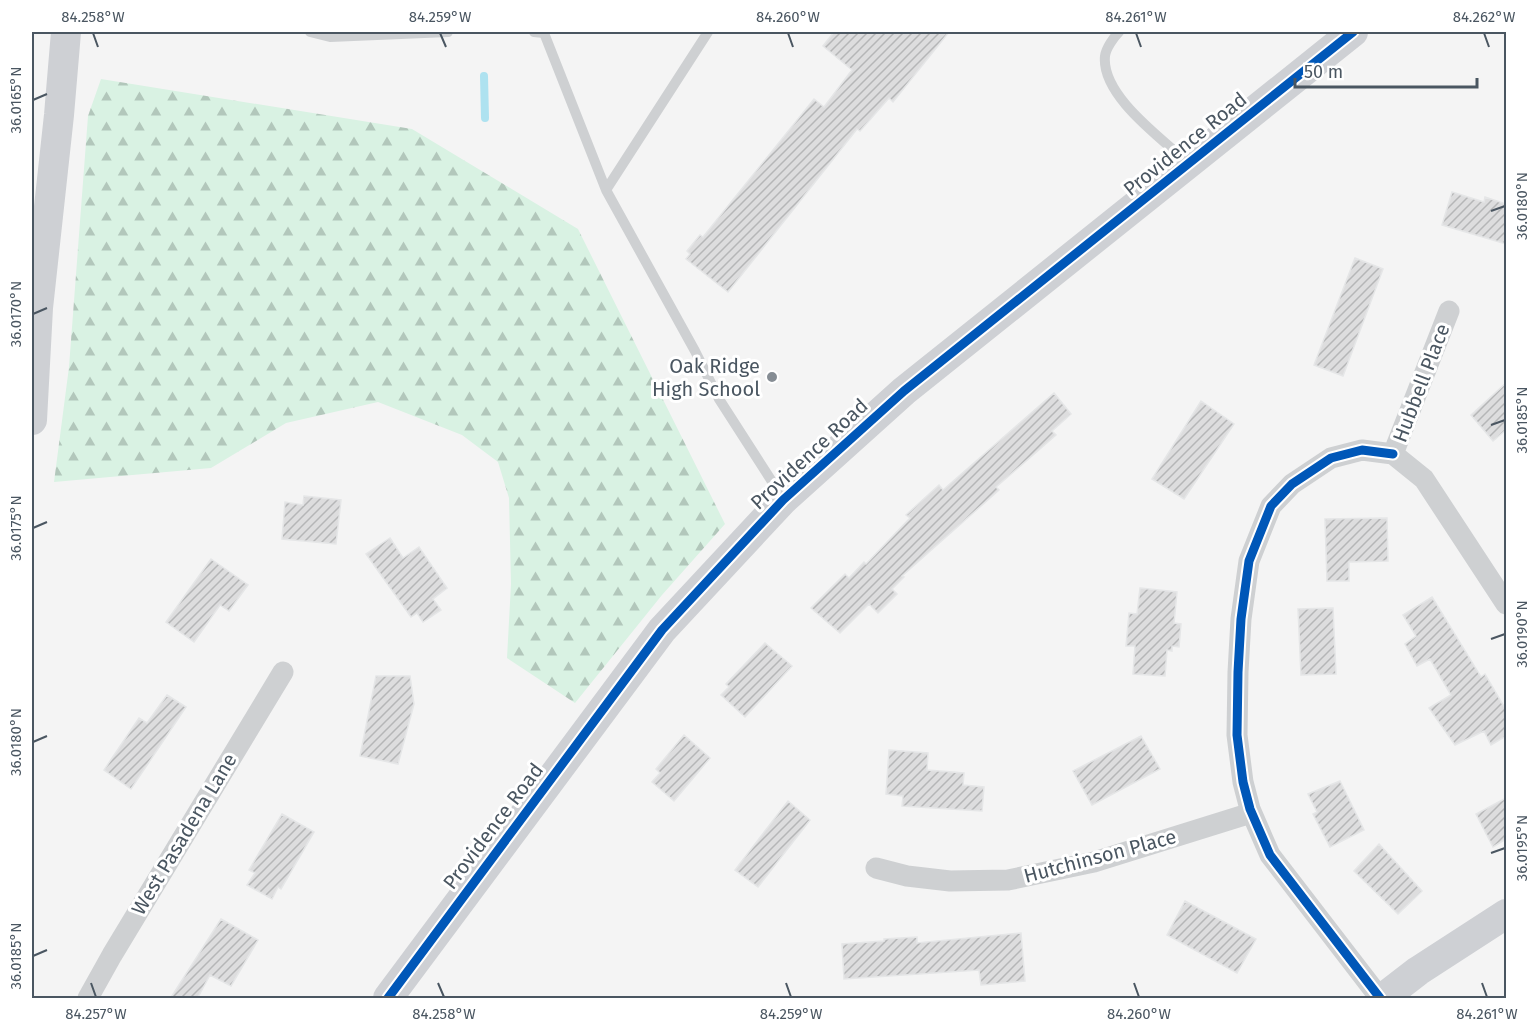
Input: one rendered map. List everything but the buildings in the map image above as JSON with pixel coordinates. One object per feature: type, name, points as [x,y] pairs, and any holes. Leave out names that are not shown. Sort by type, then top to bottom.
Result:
[{"type":"street","points":[[32,420],[38,308],[66,32]]},
{"type":"street","name":"Providence Road","points":[[388,999],[662,630],[783,500],[904,391],[1353,32]]},
{"type":"street","name":"Hubbell Place","points":[[1393,454],[1449,311]]},
{"type":"street","points":[[1506,604],[1424,479],[1393,454],[1362,450],[1331,458],[1292,484],[1271,506],[1249,561],[1239,651],[1237,735],[1243,782],[1251,813],[1270,855],[1382,999],[1418,971],[1506,914]]},
{"type":"street","name":"West Pasadena Lane","points":[[88,999],[112,955],[283,672]]},
{"type":"street","name":"Hutchinson Place","points":[[876,868],[907,876],[950,880],[1008,880],[1094,862],[1251,813]]},
{"type":"lane","points":[[310,32],[330,37],[448,32]]},
{"type":"lane","points":[[541,32],[606,190],[718,399],[783,500]]},
{"type":"lane","points":[[606,190],[708,32]]},
{"type":"lane","points":[[1119,32],[1105,54],[1107,76],[1124,104],[1189,164]]},
{"type":"green space","points":[[101,79],[412,129],[578,229],[725,524],[662,595],[575,703],[507,658],[511,584],[509,498],[498,462],[462,435],[378,402],[286,423],[211,468],[54,482],[69,367],[88,116]]},
{"type":"waterway","points":[[484,76],[485,118]]},
{"type":"cycle path","points":[[388,998],[662,630],[783,500],[904,391],[1353,32]]},
{"type":"cycle path","points":[[1380,998],[1270,855],[1250,809],[1243,782],[1237,735],[1238,672],[1241,619],[1249,561],[1271,506],[1292,484],[1331,458],[1362,450],[1393,454]]},
{"type":"place","name":"Oak Ridge High School","points":[[772,377]]}]
